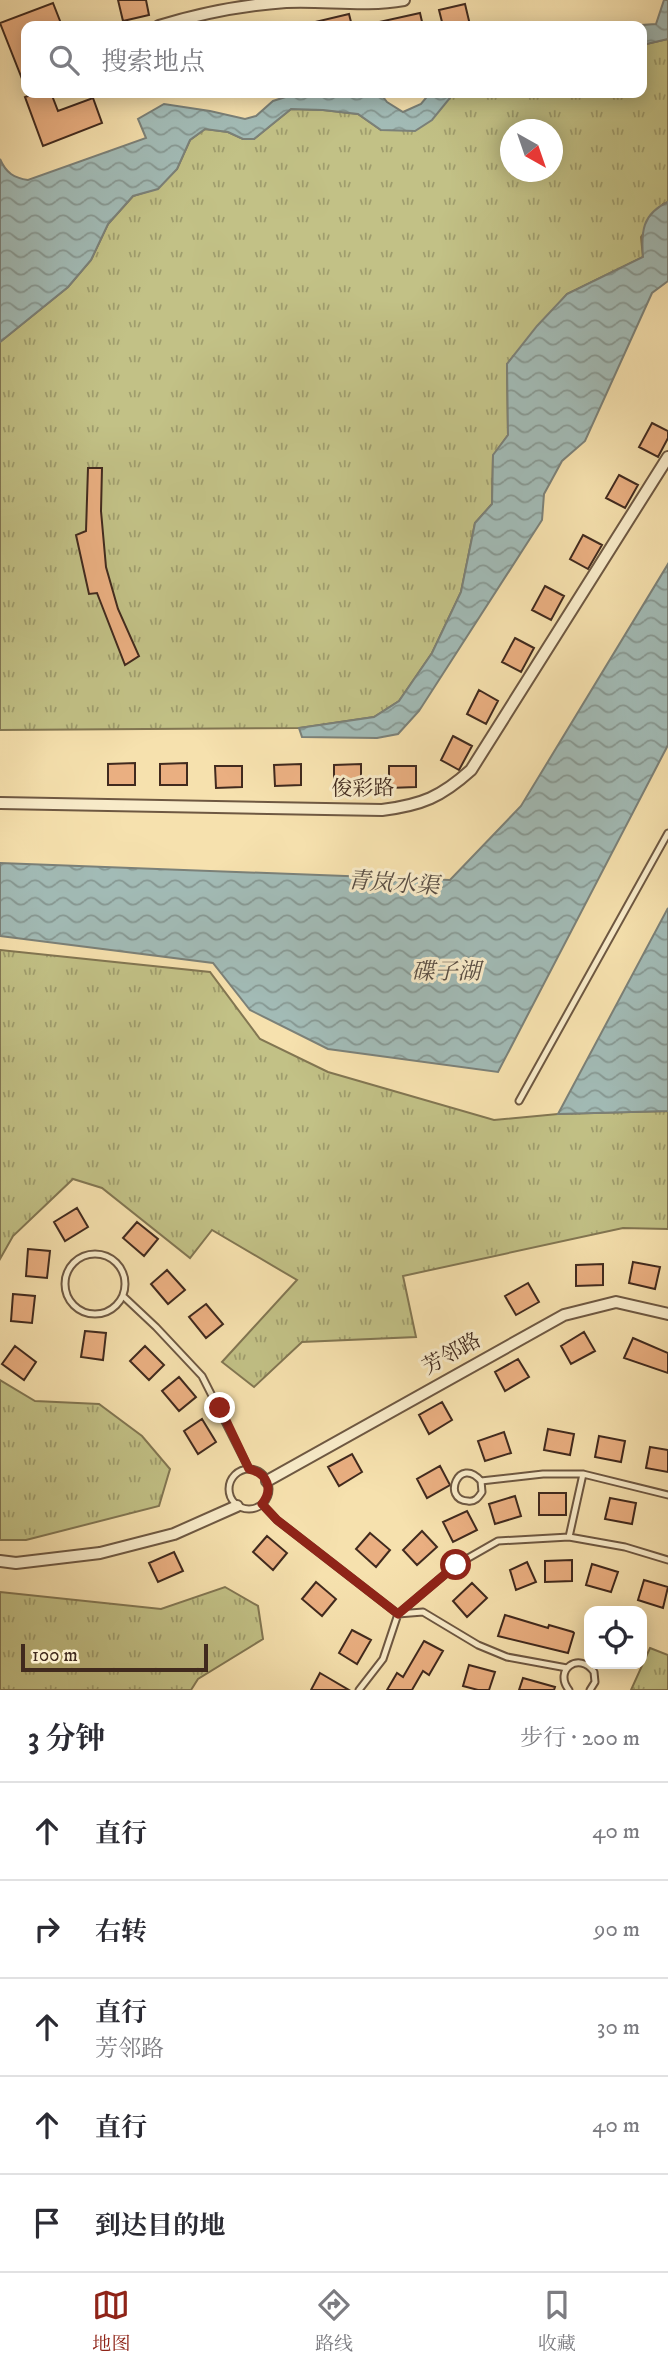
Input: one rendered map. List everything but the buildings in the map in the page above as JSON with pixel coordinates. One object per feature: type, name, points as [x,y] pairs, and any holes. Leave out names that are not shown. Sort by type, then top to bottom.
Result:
[{"type":"street","points":[[174,21],[202,12],[287,2],[384,4],[404,0]]},
{"type":"street","name":"俊彩路","points":[[0,803],[382,810],[414,806],[452,788],[471,770],[668,457]]},
{"type":"street","name":"芳邻路","points":[[267,1481],[564,1315],[615,1302],[668,1314]]},
{"type":"street","points":[[0,1561],[16,1563],[100,1553],[174,1534],[237,1506]]},
{"type":"lane","points":[[519,1101],[668,833]]},
{"type":"lane","points":[[103,1254],[119,1265],[124,1275],[126,1286],[123,1296],[116,1307],[107,1312],[89,1314],[79,1311],[66,1295],[65,1278],[71,1265],[79,1258],[103,1254]]},
{"type":"lane","points":[[123,1296],[202,1376],[249,1469]]},
{"type":"lane","points":[[249,1469],[260,1473],[267,1481],[268,1496],[262,1504],[250,1509],[237,1506],[232,1501],[229,1483],[238,1472],[249,1469]]},
{"type":"lane","points":[[474,1474],[481,1481],[482,1492],[475,1500],[460,1499],[455,1492],[455,1482],[462,1475],[474,1474]]},
{"type":"lane","points":[[481,1481],[543,1474],[583,1474],[668,1495]]},
{"type":"lane","points":[[569,1537],[583,1474]]},
{"type":"lane","points":[[262,1504],[277,1520],[398,1614],[423,1612],[478,1645],[507,1657],[567,1668],[576,1663],[589,1666],[595,1678],[590,1690]]},
{"type":"lane","points":[[359,1690],[383,1660],[398,1614],[456,1565],[498,1541],[569,1537],[625,1547],[668,1560]]},
{"type":"lane","points":[[567,1668],[563,1679],[569,1690]]},
{"type":"green space","points":[[668,39],[668,202],[663,204],[641,237],[643,257],[567,294],[507,364],[508,435],[493,456],[492,504],[475,523],[461,592],[432,653],[399,701],[374,717],[299,728],[0,730],[0,342],[68,287],[91,260],[108,224],[133,196],[158,188],[177,169],[190,140],[205,129],[228,132],[243,139],[254,139],[291,109],[358,114],[381,130],[444,98],[647,98],[647,44]]},
{"type":"green space","points":[[0,950],[210,972],[260,1039],[328,1072],[494,1120],[558,1114],[668,1111],[668,1229],[623,1228],[403,1276],[416,1337],[302,1342],[254,1387],[222,1362],[297,1280],[212,1230],[190,1258],[102,1188],[73,1179],[13,1236],[0,1259]]},
{"type":"green space","points":[[0,1380],[35,1401],[99,1404],[142,1436],[170,1469],[159,1506],[26,1540],[0,1540]]},
{"type":"green space","points":[[225,1587],[258,1606],[263,1639],[198,1679],[191,1690],[0,1690],[0,1592],[161,1609]]},
{"type":"green space","points":[[650,1648],[668,1655],[668,1690],[631,1690],[640,1669],[647,1669]]},
{"type":"water","points":[[664,0],[668,0],[668,39],[647,44],[647,25],[656,24]]},
{"type":"water","points":[[282,98],[384,98],[403,112],[421,104],[426,98],[450,98],[432,120],[415,131],[381,130],[358,114],[291,109],[254,139],[243,139],[228,132],[205,129],[190,140],[177,169],[158,189],[133,196],[108,224],[91,260],[68,287],[0,342],[0,159],[11,174],[28,180],[146,138],[138,119],[164,104],[245,119],[256,116],[273,101]]},
{"type":"water","points":[[668,202],[668,281],[652,293],[585,441],[562,461],[544,494],[542,520],[419,711],[398,734],[377,738],[302,737],[299,728],[374,717],[399,701],[432,653],[461,592],[475,523],[492,504],[493,455],[508,435],[507,364],[567,294],[643,257],[643,232],[648,218]]},
{"type":"water","name":"碟子湖","points":[[668,564],[668,745],[498,1072],[328,1049],[250,1010],[213,963],[0,936],[0,863],[450,880],[521,806]]},
{"type":"water","points":[[668,908],[668,1111],[558,1114]]},
{"type":"route","points":[[220,1408],[249,1469],[260,1473],[267,1481],[268,1496],[262,1504],[277,1520],[398,1614],[456,1565]]},
{"type":"water label","name":"青岚水渠","points":[[393,884]]}]
